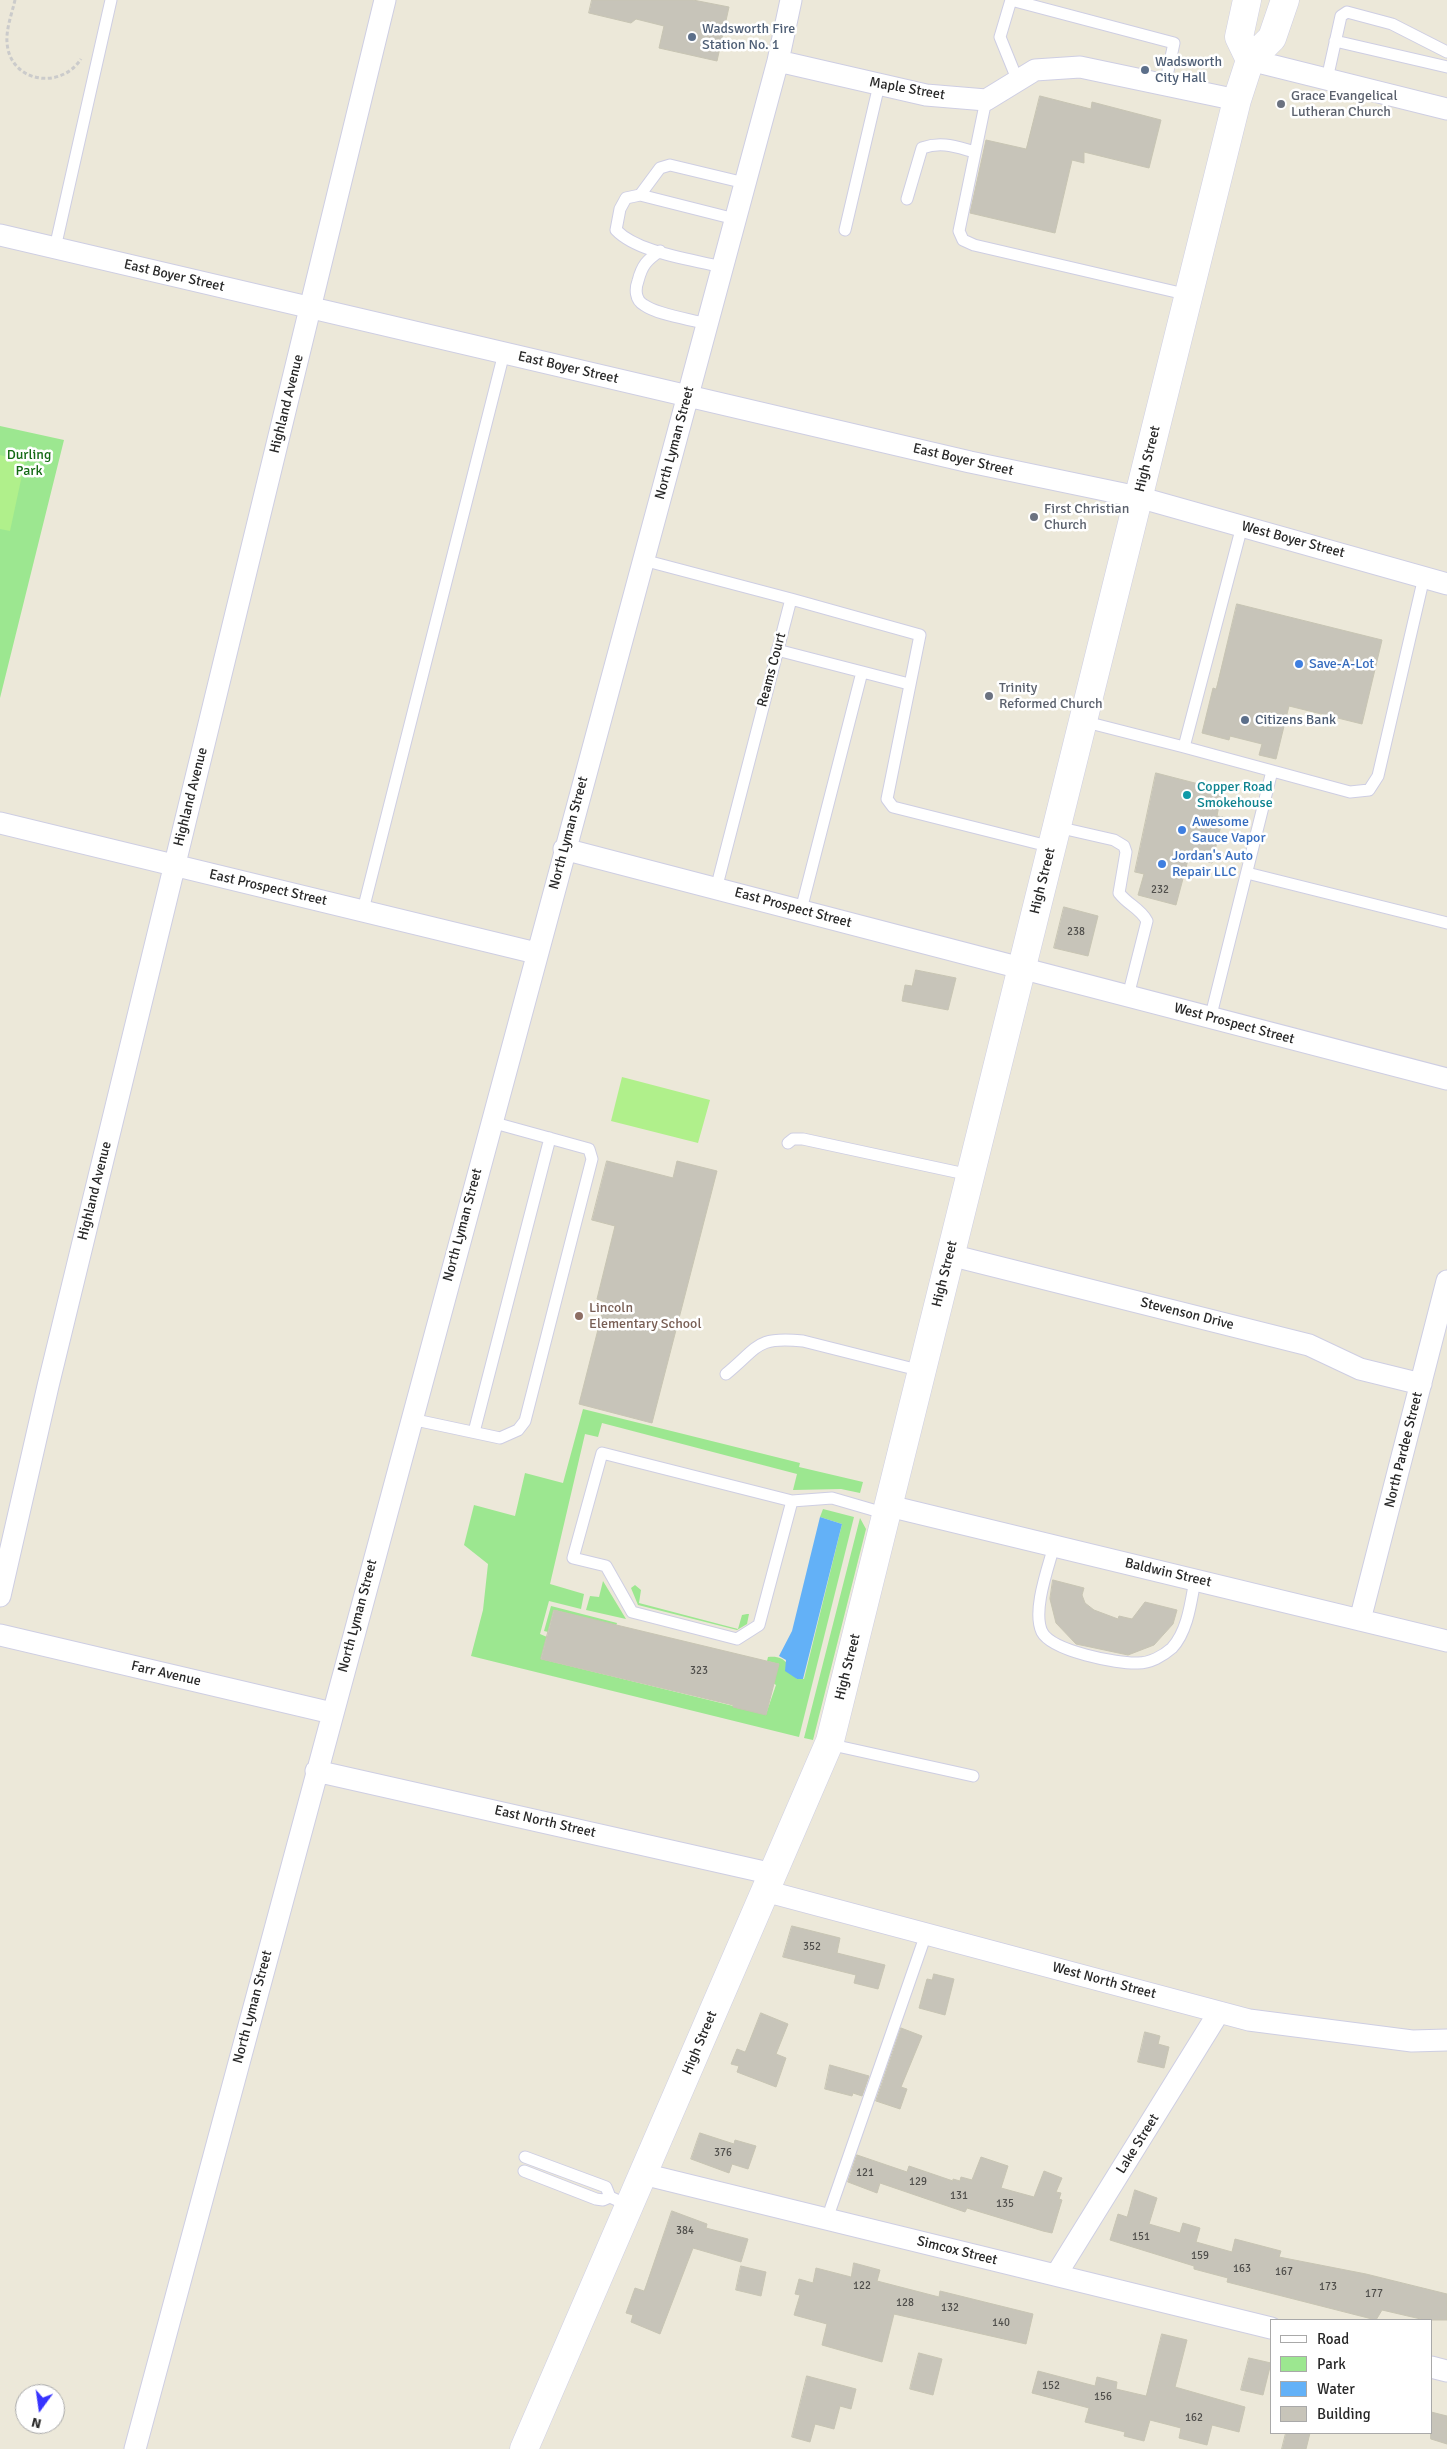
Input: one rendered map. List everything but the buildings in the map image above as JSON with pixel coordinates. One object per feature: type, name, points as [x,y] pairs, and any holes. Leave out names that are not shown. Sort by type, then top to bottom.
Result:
[{"type":"main road","points":[[1247,0],[1239,37],[1250,60]]},
{"type":"main road","name":"High Street","points":[[524,2449],[620,2202],[643,2174],[828,1744],[888,1510],[1020,969],[1190,295],[1237,100],[1250,60],[1272,38],[1285,0]]},
{"type":"street","name":"Highland Avenue","points":[[0,1596],[48,1386],[385,0]]},
{"type":"street","name":"North Lyman Street","points":[[135,2449],[536,952],[736,219],[778,61],[791,0]]},
{"type":"street","points":[[1250,60],[1447,109]]},
{"type":"street","name":"Maple Street","points":[[778,61],[926,95],[986,100]]},
{"type":"street","points":[[986,100],[1017,79],[1035,70],[1080,67],[1237,100]]},
{"type":"street","name":"East Boyer Street","points":[[0,235],[970,462],[1138,497]]},
{"type":"street","name":"West Boyer Street","points":[[1138,497],[1447,584]]},
{"type":"street","name":"East Prospect Street","points":[[0,823],[536,952]]},
{"type":"street","name":"East Prospect Street","points":[[564,849],[1020,969]]},
{"type":"street","name":"West Prospect Street","points":[[1020,969],[1447,1079]]},
{"type":"street","name":"Stevenson Drive","points":[[950,1255],[1309,1345],[1360,1369],[1421,1384]]},
{"type":"street","name":"North Pardee Street","points":[[1360,1620],[1447,1281]]},
{"type":"street","name":"Baldwin Street","points":[[888,1510],[1054,1546],[1447,1641]]},
{"type":"street","name":"Farr Avenue","points":[[0,1635],[332,1713]]},
{"type":"street","name":"East North Street","points":[[316,1771],[769,1882]]},
{"type":"street","name":"West North Street","points":[[769,1882],[926,1934],[1249,2020],[1412,2041],[1447,2040]]},
{"type":"street","name":"Lake Street","points":[[1056,2275],[1219,2012]]},
{"type":"street","name":"Simcox Street","points":[[643,2174],[1270,2328]]},
{"type":"street","points":[[1432,2367],[1447,2371]]},
{"type":"lane","points":[[55,248],[111,0]]},
{"type":"lane","points":[[1017,79],[1000,38],[1011,0],[1174,43],[1165,85]]},
{"type":"lane","points":[[1327,79],[1341,16],[1347,12],[1392,24],[1447,52]]},
{"type":"lane","points":[[1335,41],[1447,67]]},
{"type":"lane","points":[[845,230],[879,84]]},
{"type":"lane","points":[[986,100],[959,230],[963,240],[974,245],[1190,295]]},
{"type":"lane","points":[[907,199],[922,148],[936,143],[975,152]]},
{"type":"lane","points":[[640,195],[660,168],[670,165],[745,183]]},
{"type":"lane","points":[[722,267],[660,252],[624,238],[616,230],[620,209],[626,198],[640,195],[736,219]]},
{"type":"lane","points":[[660,252],[646,260],[641,269],[636,288],[637,296],[643,305],[655,310],[707,324]]},
{"type":"lane","points":[[363,910],[504,353]]},
{"type":"lane","points":[[1184,747],[1242,526]]},
{"type":"lane","points":[[643,560],[920,635],[887,799],[893,807],[1054,837],[1114,840],[1124,846],[1126,852],[1119,893],[1124,900],[1142,911],[1147,921],[1128,996]]},
{"type":"lane","points":[[1082,722],[1184,747],[1350,792],[1369,790],[1378,776],[1424,577]]},
{"type":"lane","name":"Reams Court","points":[[716,889],[790,599]]},
{"type":"lane","points":[[777,650],[909,684]]},
{"type":"lane","points":[[801,910],[862,672]]},
{"type":"lane","points":[[1210,1019],[1272,771]]},
{"type":"lane","points":[[1247,873],[1447,924]]},
{"type":"lane","points":[[411,1420],[500,1438],[518,1430],[526,1421],[592,1159],[589,1149],[491,1122]]},
{"type":"lane","points":[[474,1432],[550,1138]]},
{"type":"lane","points":[[788,1143],[794,1139],[803,1139],[970,1175]]},
{"type":"lane","points":[[726,1374],[752,1348],[765,1342],[789,1339],[922,1371]]},
{"type":"lane","points":[[792,1501],[759,1625],[737,1639],[632,1612],[606,1566],[573,1558],[602,1453],[792,1501],[832,1498],[888,1510]]},
{"type":"lane","points":[[1054,1546],[1041,1597],[1039,1619],[1043,1633],[1055,1644],[1112,1661],[1139,1664],[1158,1658],[1173,1647],[1183,1630],[1195,1580]]},
{"type":"lane","points":[[828,1744],[973,1776]]},
{"type":"lane","points":[[827,2219],[926,1934]]},
{"type":"lane","points":[[525,2157],[606,2187],[620,2202]]},
{"type":"lane","points":[[524,2171],[596,2199],[620,2202]]},
{"type":"path","points":[[15,0],[7,41],[12,58],[22,71],[42,79],[64,76],[75,68],[83,54]]},
{"type":"green space","name":"Durling Park","points":[[0,426],[64,440],[0,698]]},
{"type":"green space","points":[[0,455],[25,461],[10,531],[0,529]]},
{"type":"green space","points":[[622,1077],[710,1100],[698,1143],[611,1121]]},
{"type":"green space","points":[[583,1409],[800,1463],[799,1467],[863,1482],[860,1493],[841,1489],[793,1490],[797,1474],[602,1423],[598,1437],[585,1434],[550,1584],[584,1594],[581,1609],[549,1601],[540,1634],[547,1637],[541,1659],[766,1714],[776,1685],[773,1683],[779,1664],[767,1661],[768,1657],[783,1659],[797,1679],[804,1679],[842,1524],[820,1517],[823,1509],[854,1517],[799,1737],[471,1656],[483,1610],[488,1564],[464,1545],[474,1505],[515,1516],[525,1473],[563,1483]]},
{"type":"green space","points":[[860,1518],[866,1529],[813,1740],[804,1738]]},
{"type":"green space","points":[[603,1581],[626,1619],[586,1610],[590,1596],[599,1597]]},
{"type":"green space","points":[[635,1585],[641,1590],[639,1603],[738,1629],[742,1615],[749,1614],[747,1624],[737,1630],[638,1605],[631,1588]]},
{"type":"green space","points":[[551,1606],[617,1623],[616,1626],[554,1610],[548,1632],[544,1631]]},
{"type":"water","points":[[820,1517],[842,1524],[803,1679],[797,1679],[785,1671],[786,1660],[779,1656],[792,1631]]},
{"type":"place","name":"Wadsworth Fire Station No. 1","points":[[692,37]]},
{"type":"place","name":"Wadsworth City Hall","points":[[1145,70]]},
{"type":"place","name":"Grace Evangelical Lutheran Church","points":[[1281,104]]},
{"type":"place","name":"First Christian Church","points":[[1034,517]]},
{"type":"place","name":"Save-A-Lot","points":[[1299,664]]},
{"type":"place","name":"Trinity Reformed Church","points":[[989,696]]},
{"type":"place","name":"Citizens Bank","points":[[1245,720]]},
{"type":"place","name":"Copper Road Smokehouse","points":[[1187,795]]},
{"type":"place","name":"Awesome Sauce Vapor","points":[[1182,830]]},
{"type":"place","name":"Jordan's Auto Repair LLC","points":[[1162,864]]},
{"type":"place","name":"Lincoln Elementary School","points":[[579,1316]]}]
